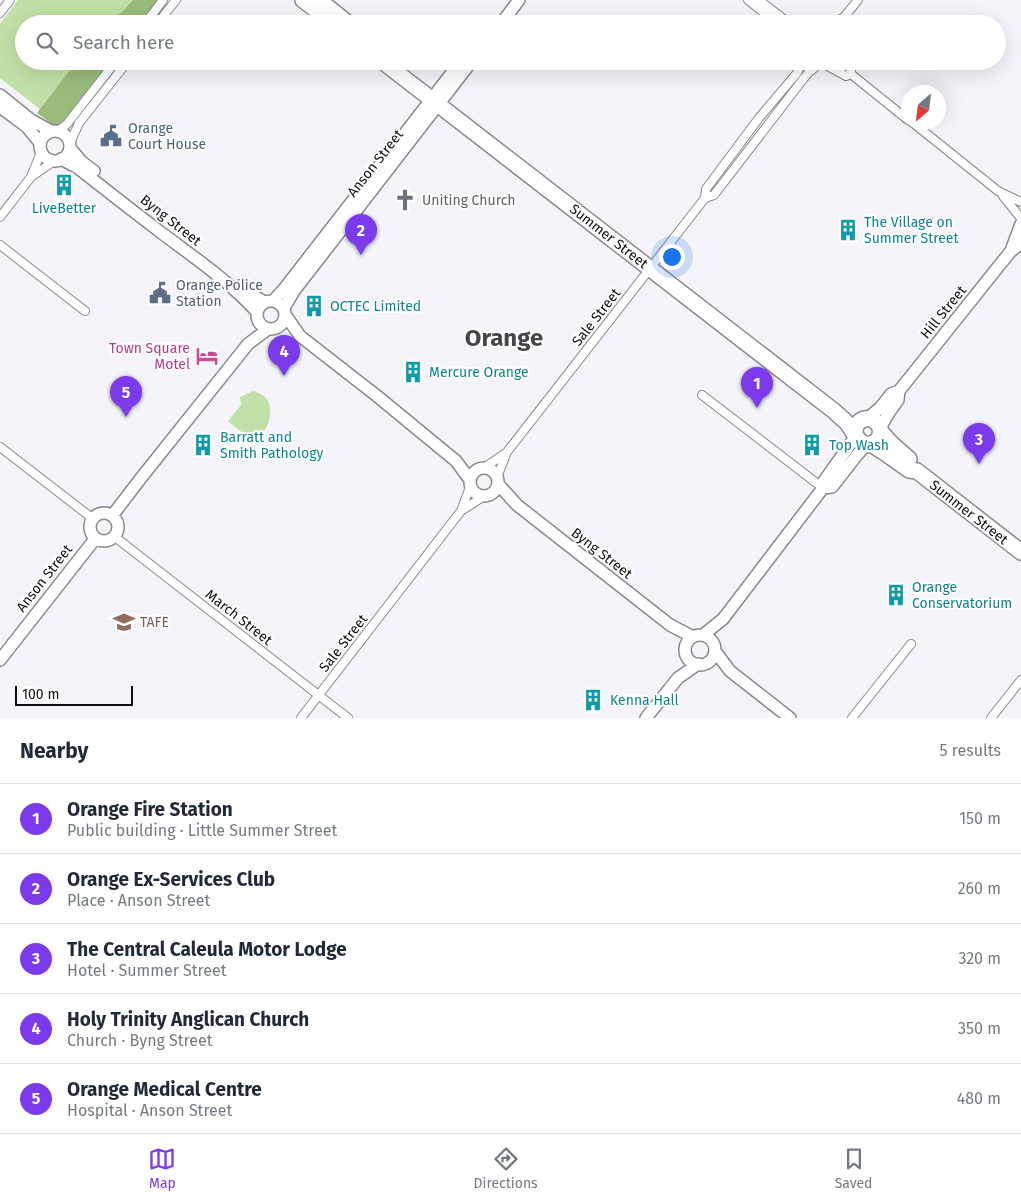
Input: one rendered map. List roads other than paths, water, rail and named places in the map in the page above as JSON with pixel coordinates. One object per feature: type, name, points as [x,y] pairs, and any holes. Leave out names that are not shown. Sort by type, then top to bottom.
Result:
[{"type":"highway","points":[[303,0],[322,15]]},
{"type":"highway","points":[[319,0],[338,15]]},
{"type":"highway","name":"Summer Street","points":[[396,70],[438,98],[832,399],[854,414],[866,418]]},
{"type":"highway","name":"Summer Street","points":[[408,70],[438,98]]},
{"type":"highway","name":"Summer Street","points":[[653,264],[834,411],[862,440],[909,470],[917,471],[1021,552]]},
{"type":"highway","points":[[866,418],[875,421],[881,430],[877,440],[862,440],[855,430],[858,423],[866,418]]},
{"type":"highway","name":"Summer Street","points":[[881,430],[892,444],[914,463],[917,471]]},
{"type":"street","points":[[0,13],[10,0]]},
{"type":"street","points":[[152,15],[163,0]]},
{"type":"street","points":[[164,15],[176,0]]},
{"type":"street","points":[[498,15],[509,0]]},
{"type":"street","points":[[507,15],[518,0]]},
{"type":"street","points":[[748,0],[767,15]]},
{"type":"street","points":[[759,0],[778,15]]},
{"type":"street","points":[[847,15],[858,0]]},
{"type":"street","points":[[31,177],[44,135],[67,124],[109,70]]},
{"type":"street","points":[[0,217],[31,177],[65,157],[79,123],[121,70]]},
{"type":"street","name":"Anson Street","points":[[285,312],[294,291],[438,98],[455,70]]},
{"type":"street","name":"Anson Street","points":[[269,301],[284,289],[438,98],[464,70]]},
{"type":"street","name":"Sale Street","points":[[497,480],[508,452],[705,198],[706,189],[759,118],[798,70]]},
{"type":"street","name":"Sale Street","points":[[705,198],[714,195],[808,72],[812,70]]},
{"type":"street","points":[[834,70],[846,76],[851,74]]},
{"type":"street","points":[[851,74],[901,114]]},
{"type":"street","points":[[0,96],[31,120],[66,135],[70,145]]},
{"type":"street","points":[[0,106],[26,127],[46,158],[58,160]]},
{"type":"street","points":[[922,130],[998,190],[1021,202]]},
{"type":"street","name":"Byng Street","points":[[70,145],[82,162],[251,294],[269,301]]},
{"type":"street","name":"Byng Street","points":[[58,160],[78,168],[190,254],[249,303],[257,317]]},
{"type":"street","points":[[998,190],[1021,220]]},
{"type":"street","name":"Hill Street","points":[[1010,252],[1021,220]]},
{"type":"street","name":"Hill Street","points":[[866,418],[899,390],[1010,252],[1021,243]]},
{"type":"street","points":[[0,245],[85,311]]},
{"type":"street","points":[[248,344],[258,308],[269,301],[278,302],[300,336],[456,461],[476,494],[487,495],[494,492],[497,480],[492,471],[456,461]]},
{"type":"street","points":[[112,516],[248,344],[283,323],[285,312]]},
{"type":"street","points":[[257,317],[264,327],[300,336]]},
{"type":"street","name":"Hill Street","points":[[881,430],[888,414],[898,400],[899,390]]},
{"type":"street","points":[[702,395],[823,488],[832,487],[857,455],[862,440]]},
{"type":"street","points":[[0,447],[92,518]]},
{"type":"street","name":"Sale Street","points":[[481,469],[508,452]]},
{"type":"street","points":[[470,484],[471,476],[481,469]]},
{"type":"street","name":"Byng Street","points":[[497,480],[516,505],[670,625],[698,636]]},
{"type":"street","name":"Sale Street","points":[[461,512],[470,484]]},
{"type":"street","points":[[678,678],[689,639],[698,636],[723,619],[823,488]]},
{"type":"street","name":"Byng Street","points":[[487,495],[516,505]]},
{"type":"street","name":"Sale Street","points":[[301,718],[461,512],[487,495]]},
{"type":"street","points":[[100,514],[112,516],[118,523],[115,537],[112,540],[103,542],[95,538],[89,527],[92,518],[100,514]]},
{"type":"street","name":"March Street","points":[[115,537],[348,718]]},
{"type":"street","name":"Anson Street","points":[[0,660],[95,538]]},
{"type":"street","points":[[646,718],[678,678],[713,656],[723,619]]},
{"type":"street","name":"Byng Street","points":[[670,625],[686,652]]},
{"type":"street","points":[[698,636],[707,636],[730,671],[790,718]]},
{"type":"street","points":[[852,718],[911,644]]},
{"type":"street","points":[[686,652],[694,663],[703,663],[730,671]]},
{"type":"street","points":[[991,718],[1021,680]]},
{"type":"place","name":"Orange Court House","points":[[111,136]]},
{"type":"place","name":"LiveBetter","points":[[64,185]]},
{"type":"place","name":"Uniting Church","points":[[405,200]]},
{"type":"place","name":"The Village on Summer Street","points":[[848,230]]},
{"type":"place","name":"Orange Ex-Services Club","points":[[361,255]]},
{"type":"place","name":"Orange Police Station","points":[[160,293]]},
{"type":"place","name":"OCTEC Limited","points":[[314,306]]},
{"type":"place","name":"Town Square Motel","points":[[207,356]]},
{"type":"place","name":"Mercure Orange","points":[[413,372]]},
{"type":"place","name":"Holy Trinity Anglican Church","points":[[284,376]]},
{"type":"place","name":"Orange Fire Station","points":[[757,408]]},
{"type":"place","name":"Orange Medical Centre","points":[[126,417]]},
{"type":"place","name":"Barratt and Smith Pathology","points":[[203,445]]},
{"type":"place","name":"Top Wash","points":[[812,445]]},
{"type":"place","name":"The Central Caleula Motor Lodge","points":[[979,464]]},
{"type":"place","name":"Orange Conservatorium","points":[[896,595]]},
{"type":"place","name":"TAFE","points":[[124,622]]},
{"type":"place","name":"Kenna Hall","points":[[593,700]]},
{"type":"district","name":"Orange","points":[[504,338]]}]
